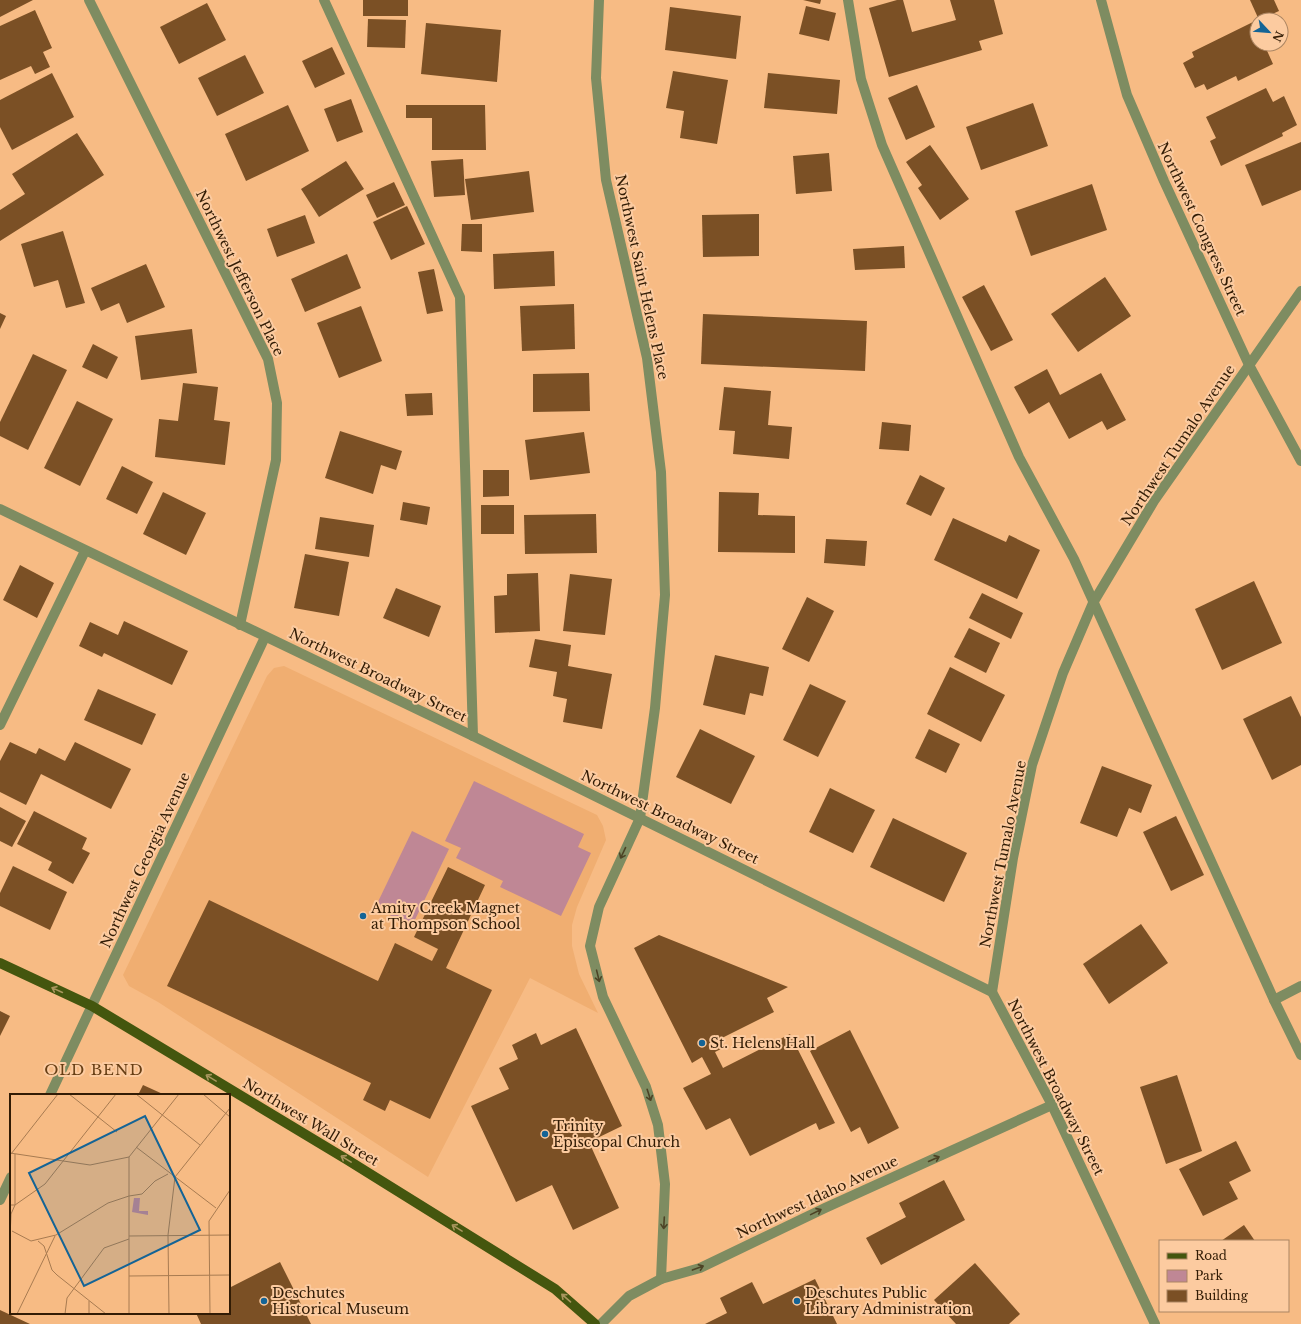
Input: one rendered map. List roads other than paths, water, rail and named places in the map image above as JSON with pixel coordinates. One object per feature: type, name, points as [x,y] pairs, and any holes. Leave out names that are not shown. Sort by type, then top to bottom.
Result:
[{"type":"main road","name":"Northwest Wall Street","points":[[0,963],[92,1006],[339,1155],[555,1289],[595,1324]]},
{"type":"street","name":"Northwest Jefferson Place","points":[[90,0],[268,359],[277,403],[276,460],[240,625]]},
{"type":"street","points":[[324,0],[460,297],[473,736]]},
{"type":"street","name":"Northwest Saint Helens Place","points":[[599,0],[596,78],[606,180],[647,358],[661,472],[666,595],[655,708],[640,818],[598,907],[590,946],[603,997],[646,1087],[658,1125],[665,1184],[661,1279]]},
{"type":"street","points":[[848,0],[861,79],[882,145],[1019,457],[1074,559],[1274,1000],[1301,1055]]},
{"type":"street","name":"Northwest Congress Street","points":[[1101,0],[1127,95],[1164,181],[1249,365],[1301,461]]},
{"type":"street","name":"Northwest Tumalo Avenue","points":[[992,992],[1013,858],[1032,765],[1063,673],[1093,603],[1154,501],[1301,291]]},
{"type":"street","name":"Northwest Broadway Street","points":[[0,510],[473,736],[992,992],[1052,1105],[1155,1324]]},
{"type":"street","points":[[0,725],[84,551]]},
{"type":"street","name":"Northwest Georgia Avenue","points":[[50,1094],[265,637]]},
{"type":"street","points":[[1274,1000],[1301,986]]},
{"type":"street","name":"Northwest Idaho Avenue","points":[[601,1324],[629,1296],[661,1279],[700,1268],[826,1208],[1052,1105]]},
{"type":"street","points":[[0,1200],[10,1179]]},
{"type":"place","name":"Amity Creek Magnet at Thompson School","points":[[363,916]]},
{"type":"place","name":"St. Helens Hall","points":[[702,1043]]},
{"type":"place","name":"Trinity Episcopal Church","points":[[545,1134]]},
{"type":"place","name":"Deschutes Historical Museum","points":[[264,1301]]},
{"type":"place","name":"Deschutes Public Library Administration","points":[[797,1301]]},
{"type":"district","name":"OLD BEND","points":[[94,1070]]}]
